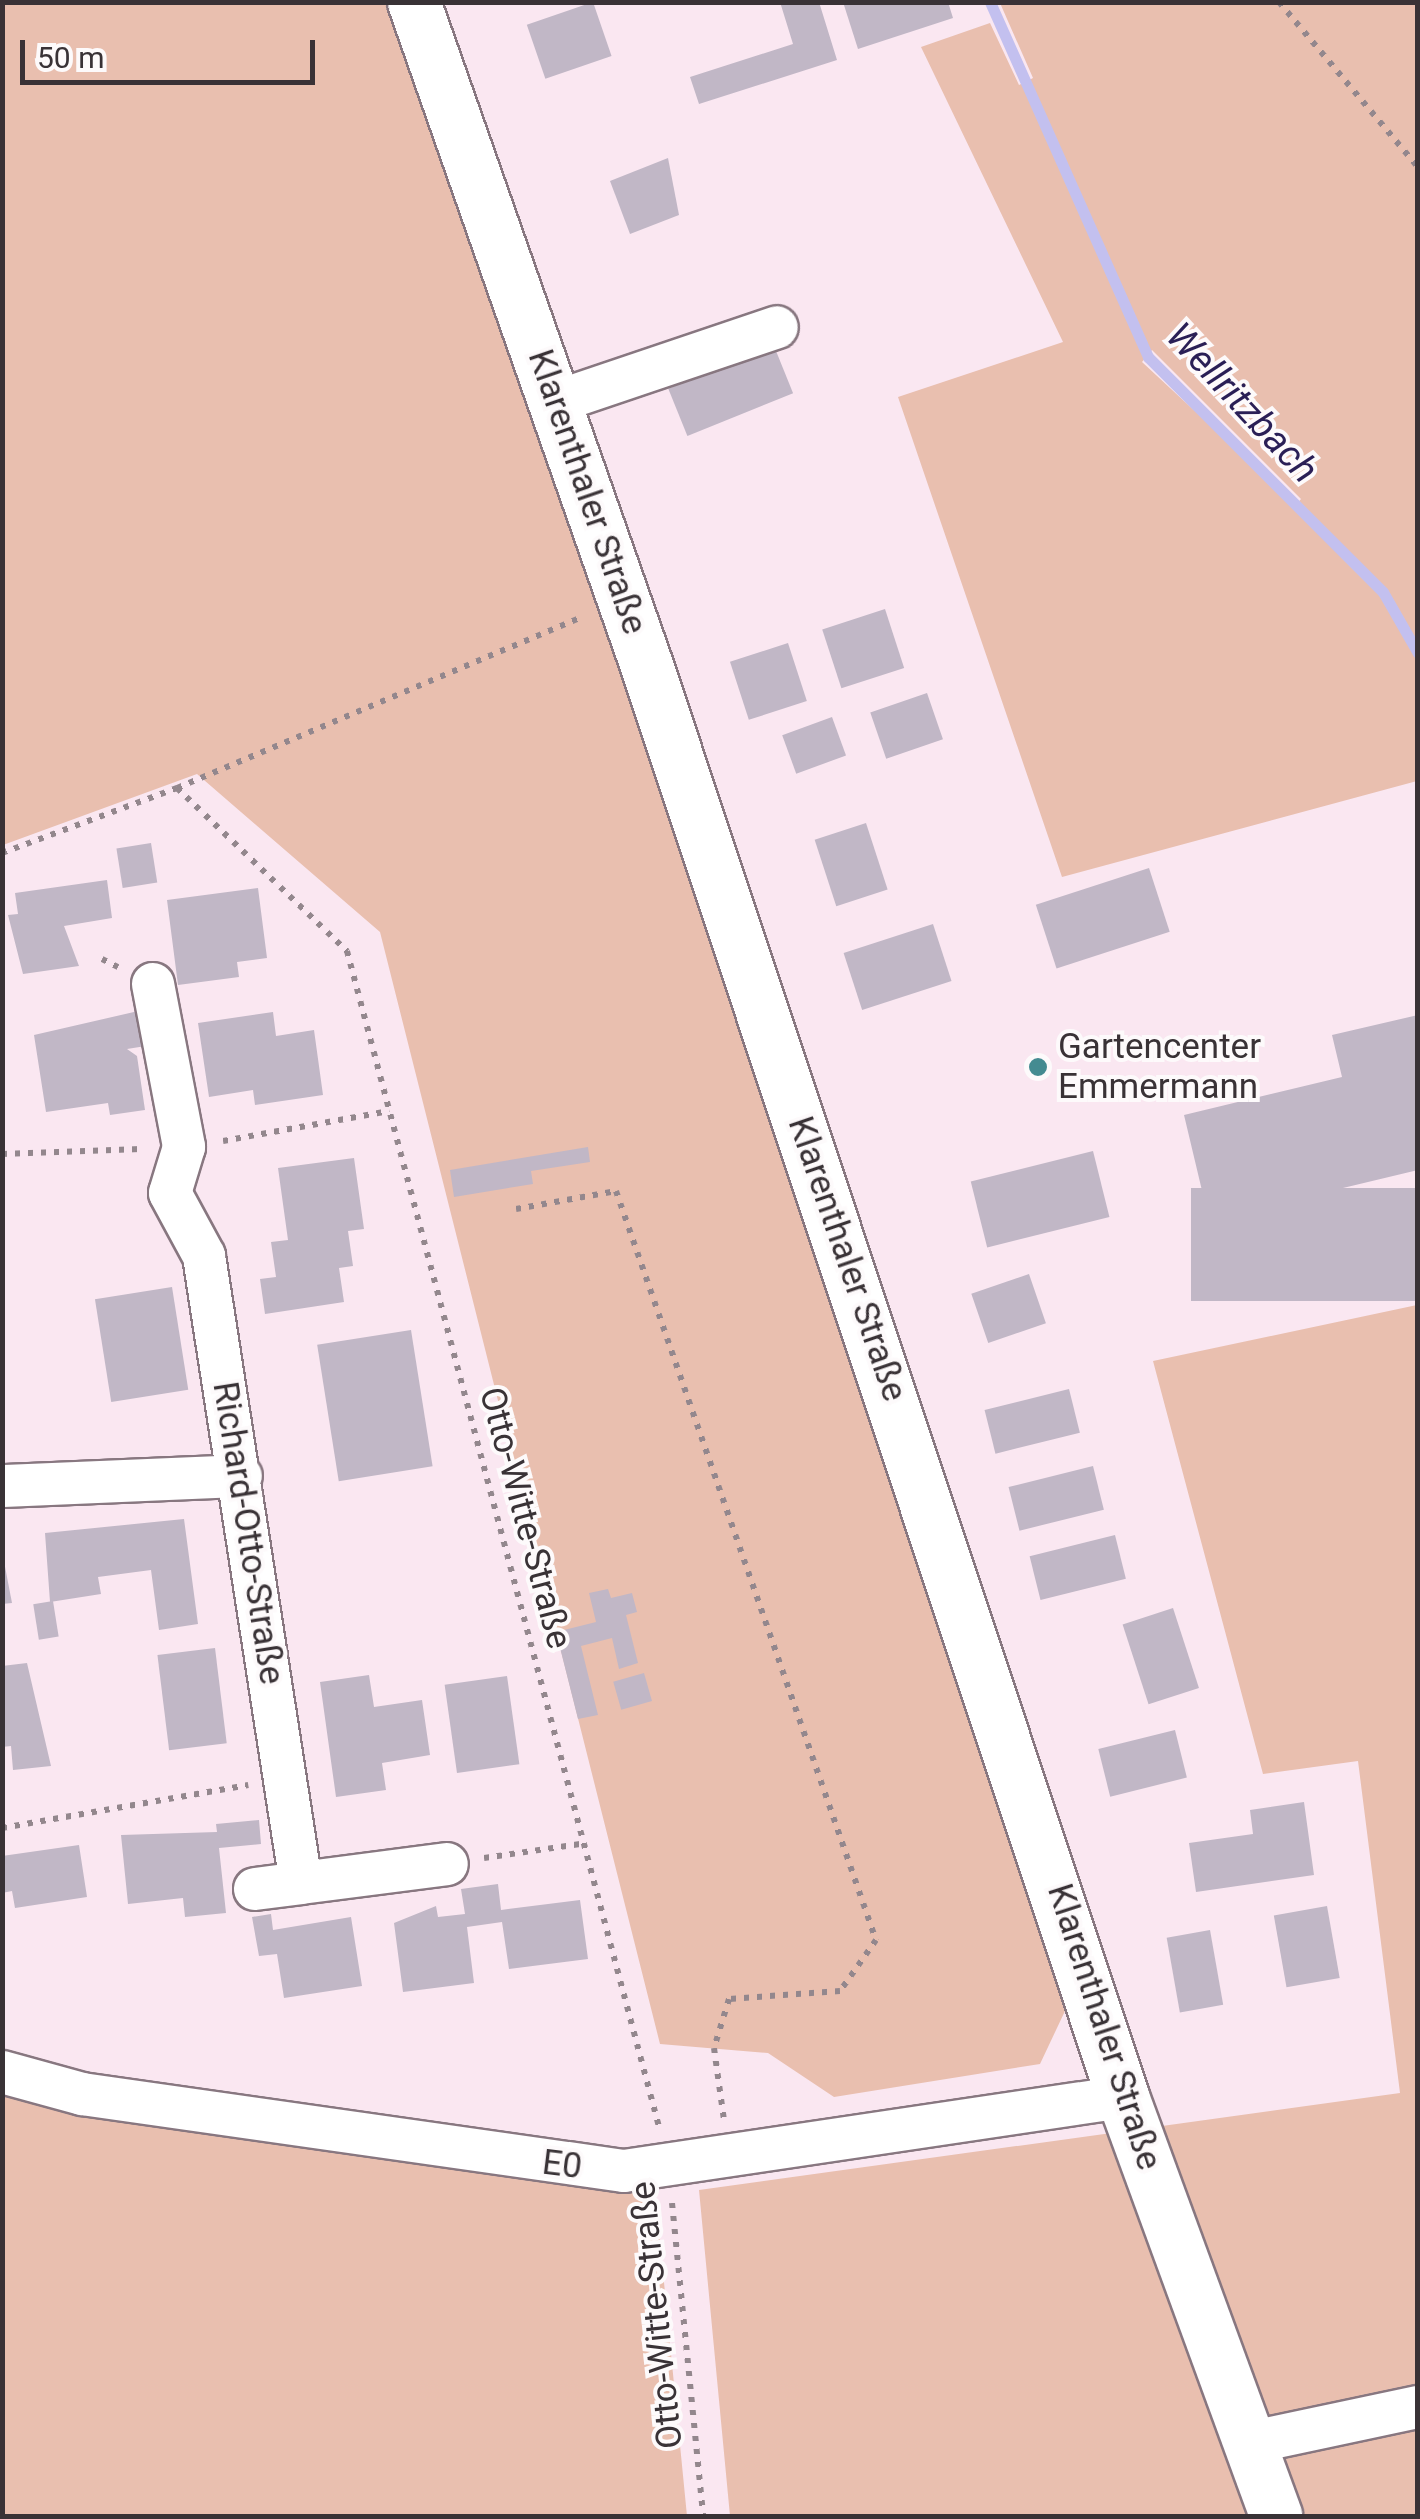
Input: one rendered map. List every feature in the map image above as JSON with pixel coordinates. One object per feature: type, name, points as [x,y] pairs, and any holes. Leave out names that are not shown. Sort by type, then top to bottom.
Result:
[{"type":"main road","name":"Klarenthaler Straße","points":[[414,2],[623,599],[1123,2097],[1276,2516]]},
{"type":"street","points":[[556,402],[776,327]]},
{"type":"street","name":"Richard-Otto-Straße","points":[[153,984],[184,1148],[170,1194],[204,1256],[300,1883]]},
{"type":"street","points":[[2,1486],[240,1476]]},
{"type":"street","points":[[255,1888],[447,1864]]},
{"type":"street","name":"E0","points":[[2,2072],[82,2094],[535,2162],[669,2170],[1123,2097]]},
{"type":"street","points":[[1248,2443],[1418,2407]]},
{"type":"path","points":[[1279,2],[1418,167]]},
{"type":"path","points":[[2,852],[177,788],[623,599]]},
{"type":"path","name":"Otto-Witte-Straße","points":[[177,788],[347,951],[587,1843],[669,2170],[703,2516]]},
{"type":"path","points":[[516,1209],[616,1192],[876,1940],[840,1991],[729,1999],[714,2048],[730,2160]]},
{"type":"path","points":[[2,1828],[285,1779]]},
{"type":"path","points":[[447,1864],[587,1843]]},
{"type":"shaded area","points":[[3,3],[392,3],[1037,1891],[1065,2011],[1040,2064],[834,2097],[768,2053],[660,2044],[380,932],[197,774],[3,845]]},
{"type":"shaded area","points":[[1000,3],[1417,3],[1417,781],[1062,877],[898,397],[1063,342],[921,47],[990,23],[1019,85],[1033,78]],"holes":[[[1152,350],[1301,499],[1296,505],[1142,362]]]},
{"type":"shaded area","points":[[1417,1305],[1417,2516],[730,2516],[699,2190],[1400,2093],[1358,1761],[1263,1774],[1153,1361]]},
{"type":"shaded area","points":[[3,2088],[53,2105],[655,2191],[687,2516],[3,2516]]},
{"type":"building","points":[[593,2],[612,56],[545,79],[527,25]]},
{"type":"building","points":[[780,2],[819,2],[837,60],[699,104],[690,77],[793,44]]},
{"type":"building","points":[[843,2],[948,2],[953,18],[858,49]]},
{"type":"building","points":[[668,158],[679,215],[630,234],[610,181]]},
{"type":"building","points":[[774,346],[793,393],[687,436],[668,389]]},
{"type":"building","points":[[885,609],[904,668],[841,688],[822,629]]},
{"type":"building","points":[[788,643],[807,701],[749,720],[730,662]]},
{"type":"building","points":[[927,693],[943,739],[886,759],[870,713]]},
{"type":"building","points":[[832,717],[846,756],[796,774],[782,735]]},
{"type":"building","points":[[866,823],[888,890],[836,906],[815,840]]},
{"type":"building","points":[[151,843],[157,883],[123,888],[116,848]]},
{"type":"building","points":[[1149,868],[1170,932],[1057,968],[1036,905]]},
{"type":"building","points":[[107,880],[112,918],[64,926],[79,966],[23,974],[8,915],[18,914],[15,893]]},
{"type":"building","points":[[258,888],[267,958],[237,962],[239,977],[178,985],[167,900]]},
{"type":"building","points":[[933,924],[952,981],[862,1010],[844,953]]},
{"type":"building","points":[[147,1009],[152,1045],[127,1049],[137,1056],[145,1110],[110,1115],[108,1103],[46,1112],[34,1035]]},
{"type":"building","points":[[273,1012],[276,1036],[314,1030],[323,1095],[255,1105],[253,1090],[209,1097],[198,1023]]},
{"type":"building","points":[[1418,1015],[1418,1170],[1209,1220],[1184,1115],[1342,1077],[1332,1035]]},
{"type":"building","points":[[588,1147],[590,1162],[531,1171],[533,1184],[454,1197],[450,1170]]},
{"type":"building","points":[[1093,1151],[1109,1217],[987,1247],[971,1181]]},
{"type":"building","points":[[354,1158],[364,1229],[348,1231],[353,1266],[339,1268],[344,1302],[265,1314],[260,1279],[276,1277],[271,1242],[288,1240],[278,1168]]},
{"type":"building","points":[[1191,1188],[1418,1188],[1418,1301],[1191,1301]]},
{"type":"building","points":[[1029,1274],[1046,1323],[988,1343],[971,1294]]},
{"type":"building","points":[[172,1287],[188,1390],[111,1402],[95,1299]]},
{"type":"building","points":[[411,1330],[433,1466],[339,1481],[317,1345]]},
{"type":"building","points":[[1069,1389],[1080,1433],[995,1454],[985,1410]]},
{"type":"building","points":[[1093,1466],[1104,1510],[1019,1531],[1009,1487]]},
{"type":"building","points":[[184,1519],[198,1624],[159,1630],[151,1570],[98,1577],[101,1594],[50,1602],[45,1533]]},
{"type":"building","points":[[1115,1535],[1126,1579],[1041,1600],[1030,1556]]},
{"type":"building","points":[[2,1551],[12,1603],[2,1604]]},
{"type":"building","points":[[608,1589],[611,1598],[632,1593],[637,1612],[626,1615],[638,1663],[619,1669],[612,1638],[581,1646],[598,1715],[578,1719],[556,1632],[596,1622],[589,1593]]},
{"type":"building","points":[[53,1601],[59,1637],[39,1640],[33,1604]]},
{"type":"building","points":[[1173,1608],[1199,1688],[1149,1704],[1123,1624]]},
{"type":"building","points":[[215,1648],[227,1743],[169,1750],[157,1655]]},
{"type":"building","points":[[27,1663],[51,1766],[13,1770],[11,1746],[2,1747],[2,1666]]},
{"type":"building","points":[[644,1673],[652,1701],[621,1710],[613,1682]]},
{"type":"building","points":[[369,1675],[374,1707],[422,1700],[430,1755],[382,1763],[386,1790],[336,1797],[320,1682]]},
{"type":"building","points":[[507,1676],[519,1764],[457,1773],[445,1685]]},
{"type":"building","points":[[1175,1730],[1187,1778],[1110,1797],[1098,1749]]},
{"type":"building","points":[[1304,1802],[1314,1875],[1196,1892],[1189,1843],[1253,1834],[1250,1810]]},
{"type":"building","points":[[259,1820],[261,1844],[219,1848],[226,1913],[185,1917],[183,1898],[128,1904],[121,1835],[217,1832],[216,1824]]},
{"type":"building","points":[[79,1845],[87,1897],[15,1908],[12,1891],[2,1893],[2,1856]]},
{"type":"building","points":[[498,1884],[501,1910],[580,1900],[588,1959],[509,1969],[502,1922],[467,1927],[474,1983],[403,1992],[394,1923],[436,1906],[438,1917],[465,1914],[461,1889]]},
{"type":"building","points":[[1327,1906],[1340,1978],[1286,1987],[1274,1915]]},
{"type":"building","points":[[271,1914],[273,1930],[351,1917],[362,1986],[284,1998],[277,1954],[259,1956],[252,1917]]},
{"type":"building","points":[[1210,1930],[1223,2005],[1180,2012],[1167,1938]]},
{"type":"waterway","name":"Wellritzbach","points":[[990,2],[1148,357],[1383,592],[1418,653]]},
{"type":"place","name":"Gartencenter Emmermann","points":[[1038,1067]]}]
